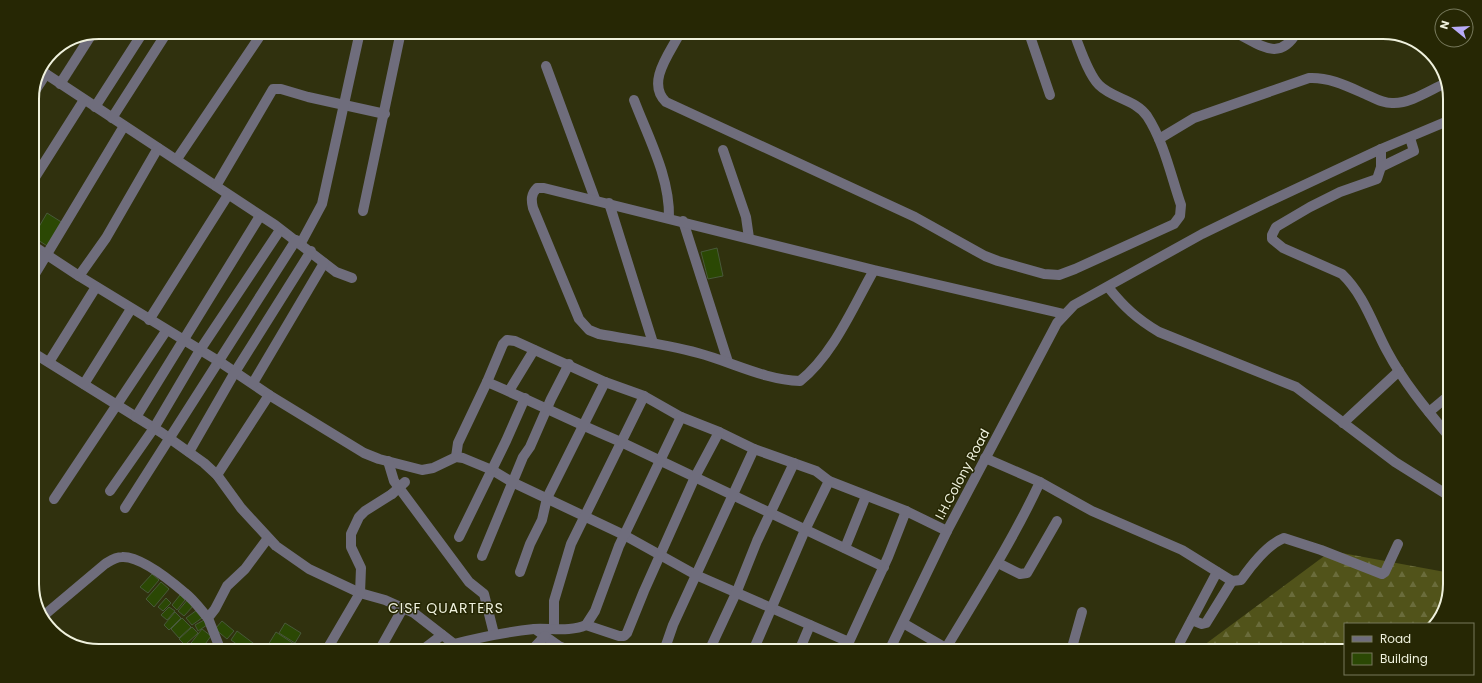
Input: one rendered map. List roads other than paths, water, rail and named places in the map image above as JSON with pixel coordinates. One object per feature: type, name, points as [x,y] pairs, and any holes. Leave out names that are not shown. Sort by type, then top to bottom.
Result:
[{"type":"street","points":[[95,107],[139,39]]},
{"type":"street","points":[[112,118],[163,39]]},
{"type":"street","points":[[177,159],[258,39]]},
{"type":"street","points":[[125,508],[218,361],[320,208],[345,104],[358,39]]},
{"type":"street","points":[[363,211],[399,39]]},
{"type":"street","points":[[677,39],[660,69],[657,84],[660,96],[666,102],[915,217],[985,256],[1044,274],[1059,275],[1174,224],[1180,216],[1181,205],[1159,140],[1147,116],[1135,104],[1099,85],[1093,77],[1077,39]]},
{"type":"street","points":[[1033,39],[1050,95]]},
{"type":"street","points":[[1248,39],[1261,46],[1274,50],[1284,48],[1293,39]]},
{"type":"street","points":[[60,84],[88,40]]},
{"type":"street","points":[[546,66],[595,199]]},
{"type":"street","points":[[45,74],[177,159],[311,251],[336,272],[352,278]]},
{"type":"street","points":[[1159,140],[1194,118],[1309,78],[1321,77],[1347,86],[1381,101],[1393,104],[1403,102],[1441,85]]},
{"type":"street","points":[[216,186],[270,92],[276,88],[384,114]]},
{"type":"street","points":[[39,171],[84,100]]},
{"type":"street","points":[[634,100],[663,176],[669,204],[669,218]]},
{"type":"street","points":[[874,270],[824,357],[812,372],[800,381],[772,379],[728,362],[696,352],[599,334],[589,330],[579,320],[531,200],[537,188],[544,188],[595,199],[874,270],[1064,314],[1074,305],[1202,234],[1381,149],[1443,123]]},
{"type":"street","points":[[39,268],[124,126]]},
{"type":"street","points":[[1381,167],[1414,151],[1410,138]]},
{"type":"street","points":[[79,276],[106,238],[158,148]]},
{"type":"street","points":[[1381,149],[1381,167],[1377,179],[1340,192],[1310,207],[1276,227],[1272,235],[1274,242],[1283,248],[1342,274],[1348,280],[1358,292],[1387,351],[1399,371],[1443,430]]},
{"type":"street","points":[[723,150],[746,217],[749,238]]},
{"type":"street","points":[[149,320],[228,194]]},
{"type":"street","points":[[609,203],[653,344]]},
{"type":"street","points":[[136,417],[260,216]]},
{"type":"street","points":[[683,221],[728,362]]},
{"type":"street","points":[[110,491],[154,428],[200,350],[280,230]]},
{"type":"street","points":[[39,251],[364,453],[384,460],[428,470],[456,457],[463,458],[492,470],[512,482],[624,535],[696,575],[737,591],[771,608],[849,642],[884,567],[906,511]]},
{"type":"street","points":[[189,452],[235,372],[311,251]]},
{"type":"street","points":[[253,383],[324,263]]},
{"type":"street","points":[[49,362],[96,287]]},
{"type":"street","points":[[1108,287],[1126,309],[1159,332],[1296,387],[1395,462],[1443,492]]},
{"type":"street","points":[[84,384],[131,309]]},
{"type":"street","name":"I.H.Colony Road","points":[[892,644],[947,531],[1057,324],[1064,314]]},
{"type":"street","points":[[54,499],[166,331]]},
{"type":"street","points":[[456,457],[458,443],[503,344],[507,340],[515,341],[569,364],[605,382],[644,396],[681,417],[719,432],[754,449],[816,471],[829,481],[906,511],[947,531]]},
{"type":"street","points":[[509,391],[534,350]]},
{"type":"street","points":[[39,356],[170,438],[189,452],[217,475],[241,508],[276,546],[309,569],[360,593],[384,600],[414,613],[452,644]]},
{"type":"street","points":[[482,556],[512,482],[569,364]]},
{"type":"street","points":[[1343,423],[1399,371]]},
{"type":"street","points":[[487,382],[547,408],[584,427],[621,442],[884,567]]},
{"type":"street","points":[[520,572],[530,544],[542,520],[547,498],[584,427],[605,382]]},
{"type":"street","points":[[217,475],[269,394]]},
{"type":"street","points":[[554,628],[554,601],[571,544],[644,396]]},
{"type":"street","points":[[459,537],[525,398]]},
{"type":"street","points":[[1429,412],[1443,400]]},
{"type":"street","points":[[586,626],[595,611],[624,535],[681,417]]},
{"type":"street","points":[[468,644],[494,634],[535,629],[575,628],[586,626],[624,636],[631,625],[695,477],[719,432]]},
{"type":"street","points":[[666,644],[673,625],[754,449]]},
{"type":"street","points":[[985,458],[1040,482],[1083,507],[1182,550],[1232,581],[1241,580],[1253,564],[1275,543],[1284,538],[1321,550],[1382,574],[1385,572],[1398,544]]},
{"type":"street","points":[[384,460],[394,481],[469,582],[484,594],[494,634]]},
{"type":"street","points":[[712,644],[737,591],[757,541],[794,463]]},
{"type":"street","points":[[330,644],[360,593],[361,568],[351,547],[351,534],[358,517],[365,510],[392,494],[405,482],[413,467]]},
{"type":"street","points":[[756,644],[805,530],[829,481]]},
{"type":"street","points":[[952,644],[1024,517],[1040,482]]},
{"type":"street","points":[[845,548],[866,496]]},
{"type":"street","points":[[998,563],[1020,574],[1027,573],[1057,521]]},
{"type":"street","points":[[208,618],[228,586],[245,569],[268,538]]},
{"type":"street","points":[[46,612],[105,564],[122,556],[134,559],[153,569],[186,593],[208,618],[218,644]]},
{"type":"street","points":[[1180,642],[1217,572]]},
{"type":"street","points":[[1192,620],[1202,624],[1206,623],[1232,581]]},
{"type":"street","points":[[383,644],[403,608]]},
{"type":"street","points":[[1074,644],[1082,612]]},
{"type":"street","points":[[903,623],[940,644]]},
{"type":"street","points":[[802,644],[810,625]]},
{"type":"street","points":[[535,629],[545,636],[552,644]]},
{"type":"street","points":[[430,644],[442,635]]},
{"type":"street","points":[[538,644],[545,636]]},
{"type":"district","name":"CISF QUARTERS","points":[[446,608]]}]
